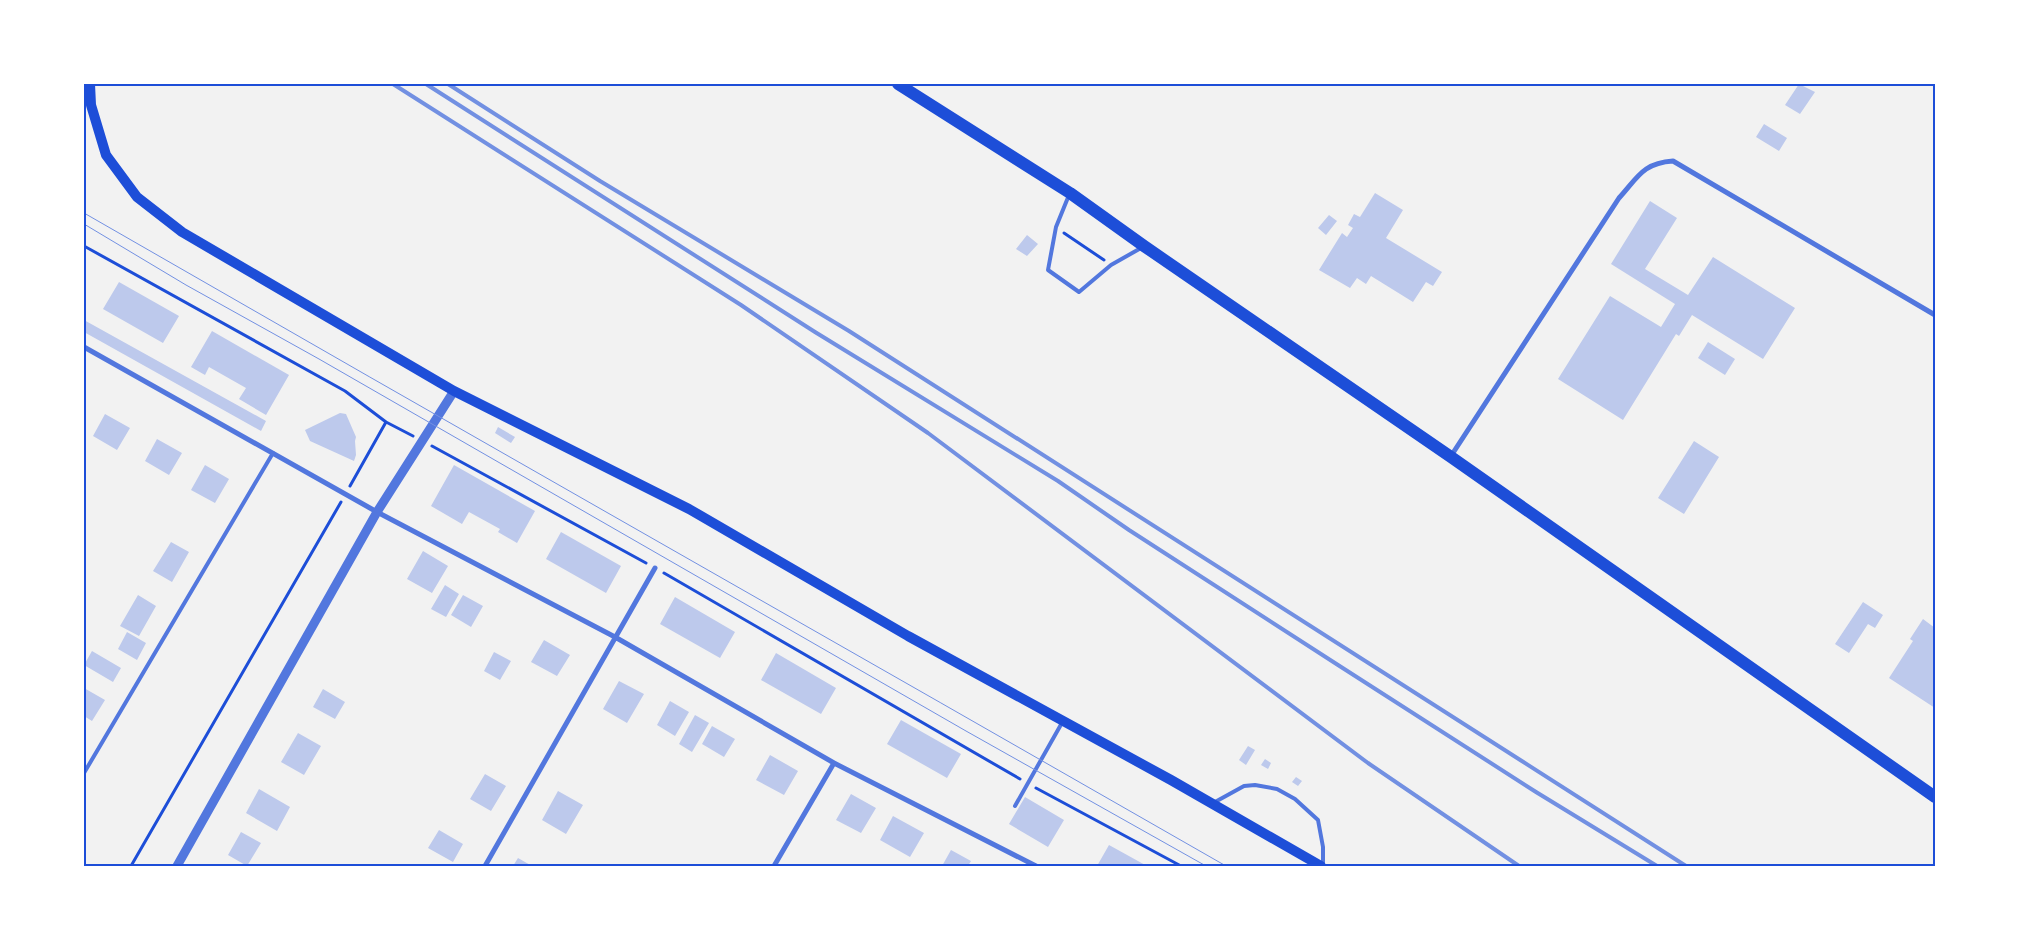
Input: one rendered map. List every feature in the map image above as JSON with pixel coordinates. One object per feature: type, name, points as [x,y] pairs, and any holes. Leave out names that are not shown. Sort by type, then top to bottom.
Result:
[{"type":"main road","points":[[90,84],[91,105],[106,155],[137,197],[182,232],[454,391],[689,509],[908,636],[1322,866]]},
{"type":"main road","points":[[898,84],[1070,193],[1144,246],[1451,456],[1935,798]]},
{"type":"street","points":[[1451,456],[1619,198],[1646,167],[1659,162],[1673,161],[1935,315]]},
{"type":"street","points":[[84,348],[377,512],[615,637],[834,763],[1036,866]]},
{"type":"street","points":[[176,866],[377,512],[454,391]]},
{"type":"street","points":[[485,866],[655,568]]},
{"type":"street","points":[[774,866],[834,763]]},
{"type":"lane","points":[[1070,193],[1056,227],[1048,270],[1079,292],[1111,265],[1144,246]]},
{"type":"lane","points":[[84,773],[273,453]]},
{"type":"lane","points":[[1015,806],[1063,721]]},
{"type":"lane","points":[[1211,804],[1244,786],[1255,785],[1277,789],[1295,799],[1318,820],[1323,847],[1322,866]]},
{"type":"path","points":[[1056,227],[1111,265]]},
{"type":"path","points":[[84,246],[345,392],[386,422],[655,568],[1028,784],[1181,866]]},
{"type":"path","points":[[131,866],[386,422]]},
{"type":"building","points":[[1799,84],[1815,92],[1800,114],[1785,105]]},
{"type":"building","points":[[1764,124],[1787,138],[1779,151],[1756,137]]},
{"type":"building","points":[[1375,193],[1403,210],[1386,238],[1442,272],[1433,286],[1426,282],[1413,302],[1371,276],[1366,284],[1357,278],[1350,288],[1319,270],[1342,233],[1347,237],[1353,228],[1348,225],[1354,214],[1360,217]]},
{"type":"building","points":[[1650,201],[1677,218],[1645,269],[1688,295],[1713,257],[1795,308],[1763,359],[1692,315],[1679,336],[1676,334],[1623,420],[1558,379],[1610,296],[1661,327],[1675,304],[1611,264]]},
{"type":"building","points":[[1329,215],[1337,221],[1326,235],[1318,228]]},
{"type":"building","points":[[1027,235],[1038,244],[1027,256],[1016,249]]},
{"type":"building","points":[[119,282],[179,316],[163,343],[103,309]]},
{"type":"building","points":[[84,320],[266,421],[261,431],[84,332]]},
{"type":"building","points":[[212,331],[289,375],[266,415],[239,399],[246,388],[209,367],[205,375],[191,367]]},
{"type":"building","points":[[1708,342],[1735,359],[1725,375],[1698,358]]},
{"type":"building","points":[[340,413],[346,414],[356,437],[354,461],[310,441],[305,430]]},
{"type":"building","points":[[105,414],[130,428],[117,450],[93,436]]},
{"type":"building","points":[[498,427],[515,437],[511,443],[495,433]]},
{"type":"building","points":[[157,439],[182,453],[169,475],[145,461]]},
{"type":"building","points":[[1694,441],[1719,457],[1684,514],[1658,498]]},
{"type":"building","points":[[205,465],[229,479],[215,503],[191,490]]},
{"type":"building","points":[[454,465],[535,511],[517,543],[498,532],[500,529],[469,512],[462,524],[431,506]]},
{"type":"building","points":[[561,532],[621,566],[606,593],[546,559]]},
{"type":"building","points":[[171,542],[189,552],[172,582],[153,571]]},
{"type":"building","points":[[423,551],[448,566],[432,593],[407,579]]},
{"type":"building","points":[[445,585],[459,594],[446,617],[431,609]]},
{"type":"building","points":[[138,595],[156,606],[139,636],[120,626]]},
{"type":"building","points":[[463,595],[483,606],[471,627],[451,615]]},
{"type":"building","points":[[675,597],[735,632],[720,658],[660,624]]},
{"type":"building","points":[[1863,602],[1883,615],[1875,628],[1868,624],[1849,653],[1835,644]]},
{"type":"building","points":[[1923,619],[1935,628],[1935,708],[1889,678],[1913,641],[1910,639]]},
{"type":"building","points":[[127,632],[146,643],[137,660],[118,649]]},
{"type":"building","points":[[544,640],[570,655],[557,676],[531,662]]},
{"type":"building","points":[[92,651],[121,668],[113,682],[84,665]]},
{"type":"building","points":[[494,652],[511,661],[500,680],[484,671]]},
{"type":"building","points":[[776,653],[836,688],[821,714],[761,680]]},
{"type":"building","points":[[619,681],[644,694],[627,723],[603,709]]},
{"type":"building","points":[[84,688],[105,700],[92,721],[84,716]]},
{"type":"building","points":[[323,689],[345,702],[335,719],[313,707]]},
{"type":"building","points":[[670,701],[689,712],[675,736],[657,725]]},
{"type":"building","points":[[695,715],[709,723],[692,752],[679,744]]},
{"type":"building","points":[[901,720],[961,754],[947,778],[887,744]]},
{"type":"building","points":[[712,726],[735,739],[724,757],[702,744]]},
{"type":"building","points":[[298,733],[321,746],[304,775],[281,762]]},
{"type":"building","points":[[1248,746],[1255,750],[1246,765],[1239,760]]},
{"type":"building","points":[[770,755],[798,771],[784,795],[756,780]]},
{"type":"building","points":[[1265,759],[1271,763],[1268,769],[1261,765]]},
{"type":"building","points":[[485,774],[506,786],[491,811],[470,799]]},
{"type":"building","points":[[1296,777],[1302,781],[1298,786],[1292,782]]},
{"type":"building","points":[[259,789],[290,807],[277,831],[246,813]]},
{"type":"building","points":[[558,791],[583,805],[566,834],[542,820]]},
{"type":"building","points":[[851,794],[876,808],[861,833],[836,820]]},
{"type":"building","points":[[1025,797],[1064,820],[1048,847],[1009,824]]},
{"type":"building","points":[[893,816],[924,833],[910,857],[880,840]]},
{"type":"building","points":[[439,830],[463,844],[453,862],[428,848]]},
{"type":"building","points":[[241,832],[261,843],[247,866],[228,855]]},
{"type":"building","points":[[1109,845],[1147,866],[1097,866]]},
{"type":"building","points":[[951,850],[971,861],[968,866],[942,866]]},
{"type":"building","points":[[518,858],[532,866],[513,866]]},
{"type":"tram line","points":[[84,213],[1226,866]]},
{"type":"tram line","points":[[84,224],[186,285],[319,359],[966,731],[1206,866]]},
{"type":"railway","points":[[393,84],[741,305],[928,433],[1368,763],[1519,866]]},
{"type":"railway","points":[[426,84],[815,332],[1058,481],[1129,530],[1338,665],[1536,792],[1657,866]]},
{"type":"railway","points":[[448,84],[600,181],[849,331],[1686,866]]}]
